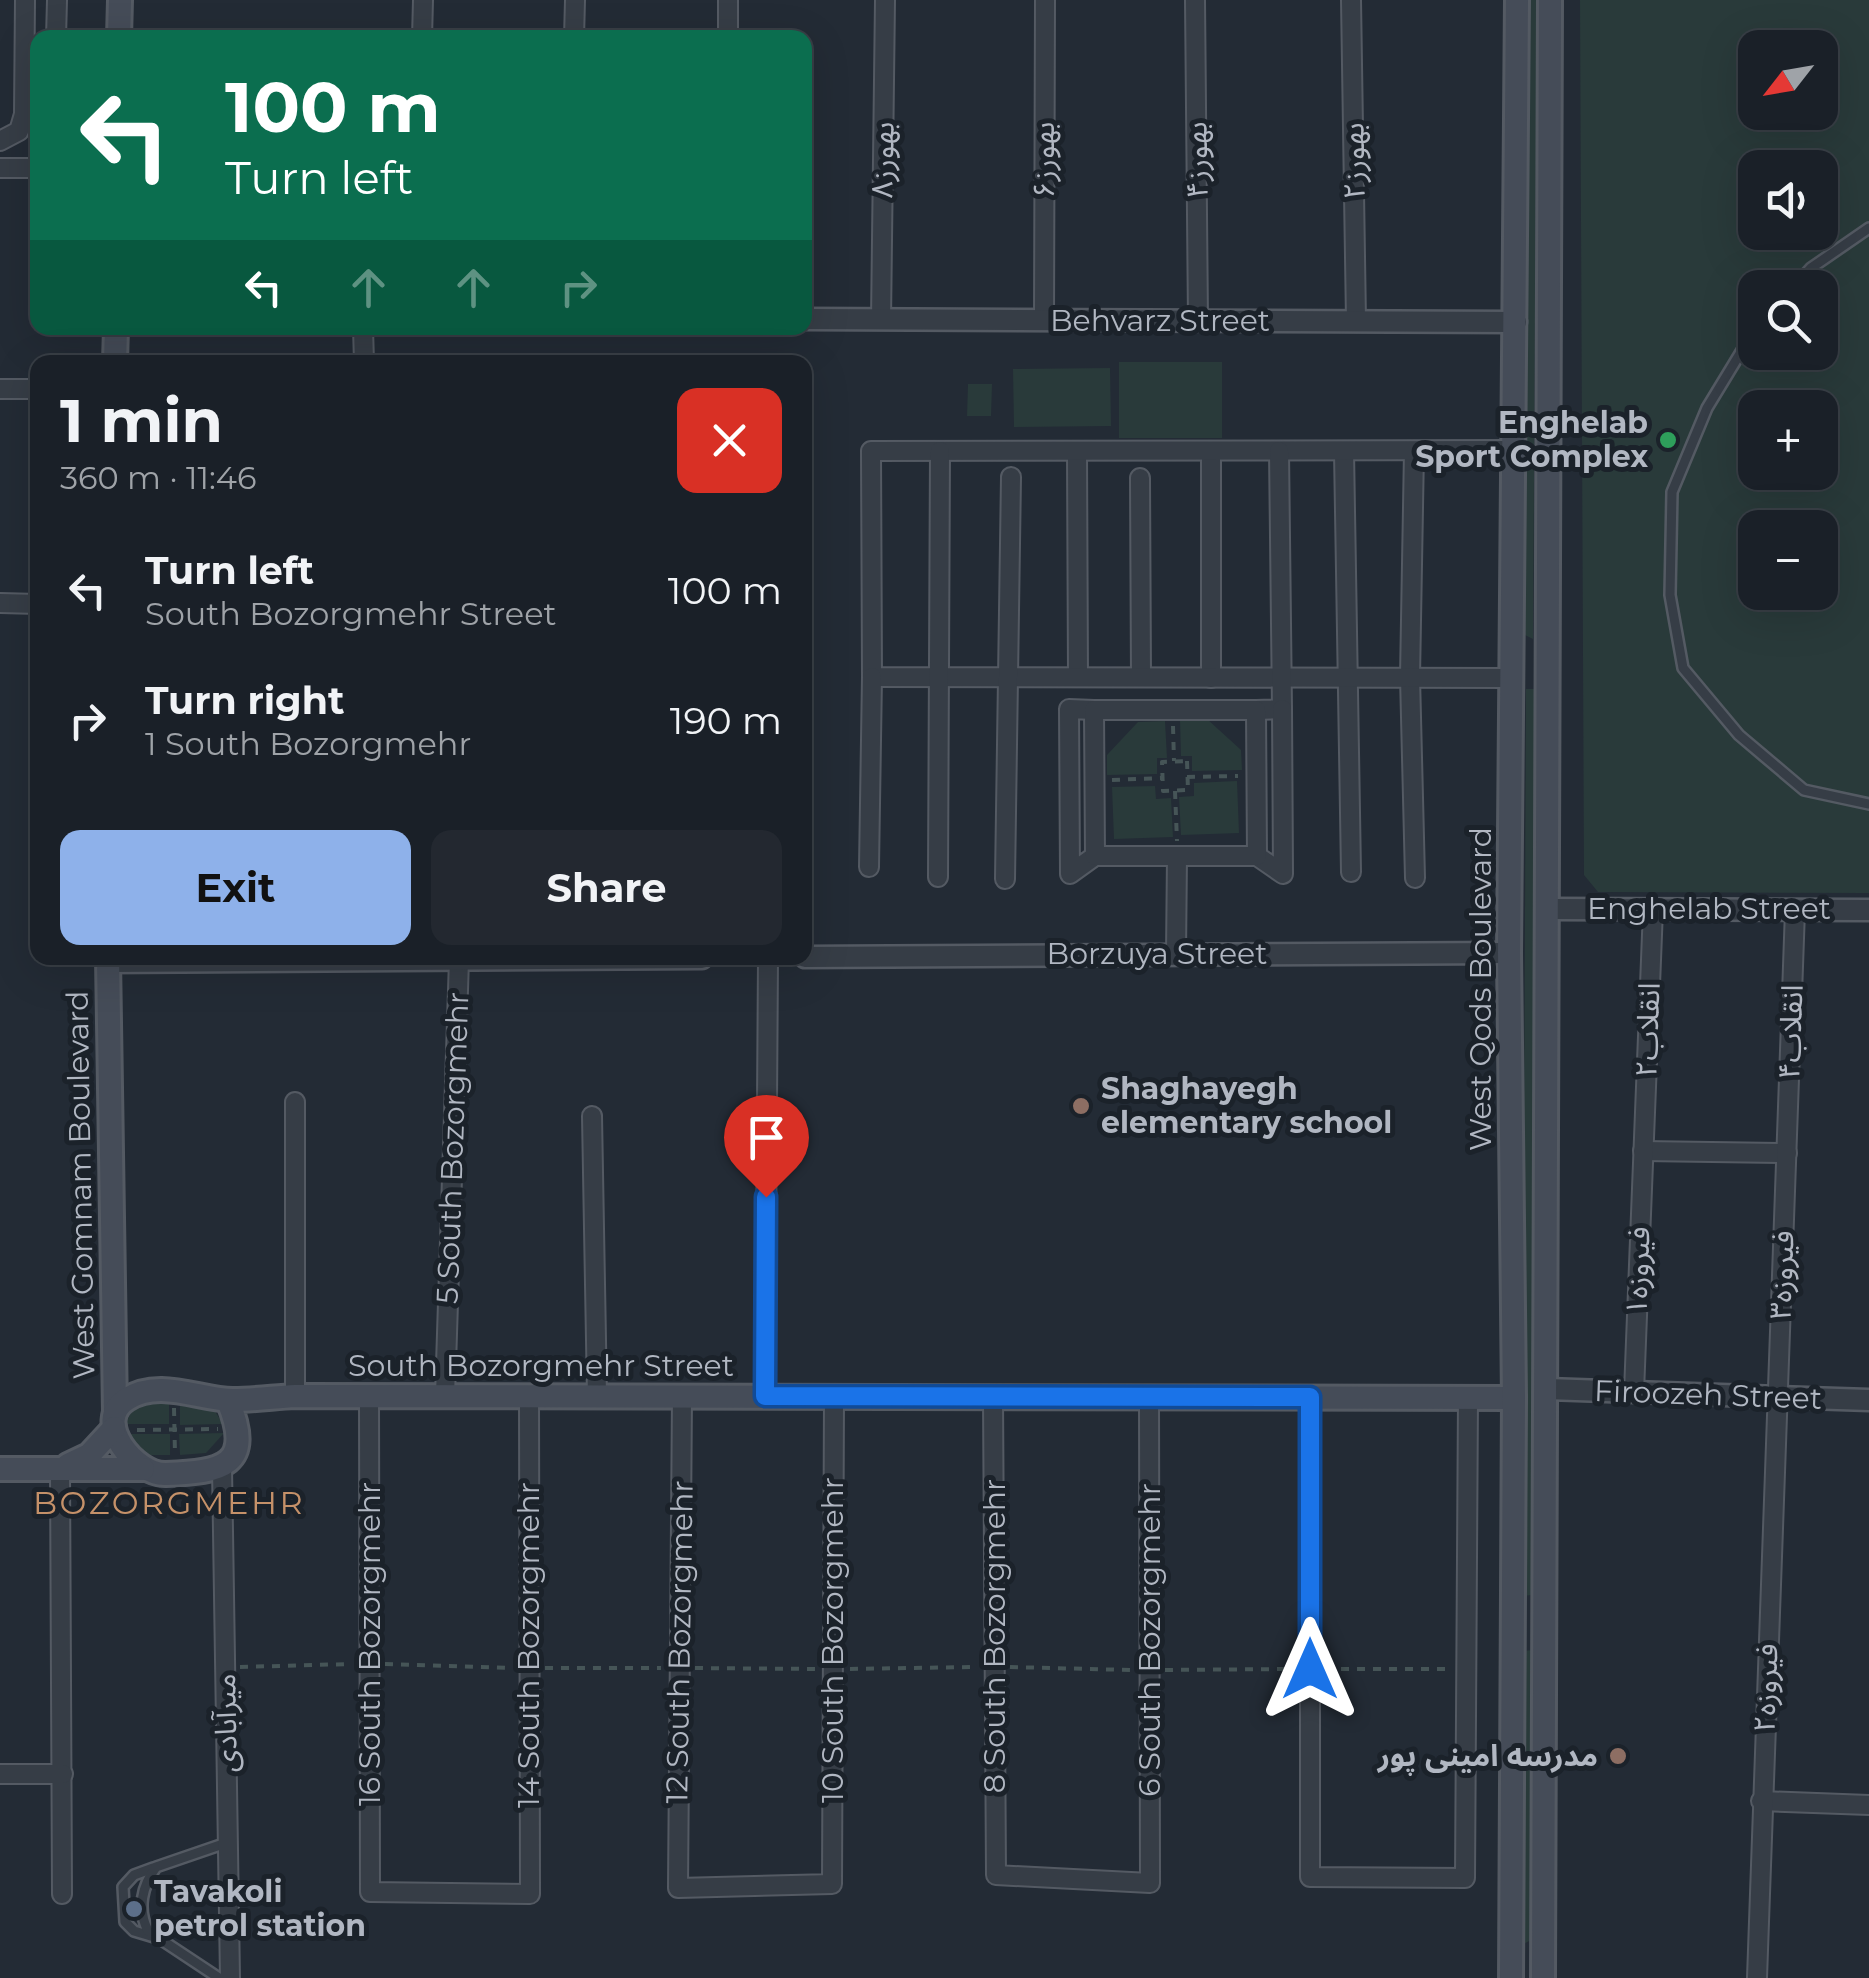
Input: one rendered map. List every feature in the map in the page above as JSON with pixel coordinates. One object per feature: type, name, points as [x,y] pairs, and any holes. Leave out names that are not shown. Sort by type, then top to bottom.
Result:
[{"type":"main road","points":[[119,30],[120,0]]},
{"type":"main road","name":"West Qods Boulevard","points":[[1511,1978],[1514,1398],[1509,952],[1517,0]]},
{"type":"main road","points":[[1543,1978],[1550,0]]},
{"type":"main road","points":[[1512,670],[1548,660]]},
{"type":"main road","name":"West Gomnam Boulevard","points":[[108,965],[114,1423]]},
{"type":"main road","name":"South Bozorgmehr Street","points":[[60,1468],[89,1455],[114,1423],[126,1399],[174,1391],[228,1400],[296,1396],[1514,1398]]},
{"type":"main road","points":[[0,1469],[143,1469],[176,1474],[222,1468],[237,1450],[237,1428],[228,1400]]},
{"type":"main road","points":[[114,1423],[128,1454],[143,1469]]},
{"type":"main road","points":[[1512,1624],[1545,1625]]},
{"type":"street","points":[[0,141],[19,131],[24,114],[26,0]]},
{"type":"street","points":[[56,30],[57,0]]},
{"type":"street","points":[[422,30],[423,0]]},
{"type":"street","points":[[574,30],[575,0]]},
{"type":"street","points":[[728,0],[728,30]]},
{"type":"street","name":"بهورز۸","points":[[881,320],[885,0]]},
{"type":"street","name":"بهورز۶","points":[[1044,320],[1045,0]]},
{"type":"street","name":"بهورز۴","points":[[1195,0],[1198,321]]},
{"type":"street","name":"بهورز۲","points":[[1351,0],[1356,321]]},
{"type":"street","points":[[0,168],[30,168]]},
{"type":"street","name":"Behvarz Street","points":[[812,320],[1516,322]]},
{"type":"street","points":[[0,389],[30,389]]},
{"type":"street","points":[[938,877],[940,450]]},
{"type":"street","points":[[1211,450],[1211,678]]},
{"type":"street","points":[[869,867],[871,451],[1515,450]]},
{"type":"street","points":[[1077,451],[1078,677]]},
{"type":"street","points":[[1279,451],[1282,678],[1283,874],[1257,856],[1095,856],[1070,874],[1069,709],[1282,710]]},
{"type":"street","points":[[1344,451],[1351,872]]},
{"type":"street","points":[[1414,451],[1410,677],[1414,878]]},
{"type":"street","points":[[1005,879],[1011,477]]},
{"type":"street","points":[[1140,478],[1140,678]]},
{"type":"street","points":[[0,603],[30,604]]},
{"type":"street","points":[[872,677],[1347,678],[1512,670]]},
{"type":"street","points":[[1094,710],[1095,856]]},
{"type":"street","points":[[1256,710],[1257,856]]},
{"type":"street","points":[[1176,954],[1178,856]]},
{"type":"street","name":"Enghelab Street","points":[[1549,909],[1869,910]]},
{"type":"street","name":"انقلاب۲","points":[[1643,1151],[1653,909]]},
{"type":"street","name":"انقلاب۴","points":[[1787,1154],[1795,910]]},
{"type":"street","name":"Borzuya Street","points":[[812,957],[1509,952]]},
{"type":"street","name":"5 South Bozorgmehr","points":[[445,1396],[459,965]]},
{"type":"street","points":[[765,1396],[768,965]]},
{"type":"street","points":[[294,1102],[296,1396]]},
{"type":"street","points":[[592,1116],[597,1396]]},
{"type":"street","points":[[1643,1151],[1787,1154]]},
{"type":"street","name":"فیروزه۱","points":[[1634,1392],[1643,1151]]},
{"type":"street","name":"فیروزه۳","points":[[1778,1397],[1787,1154]]},
{"type":"street","name":"Firoozeh Street","points":[[1546,1389],[1869,1400]]},
{"type":"street","name":"16 South Bozorgmehr","points":[[370,1396],[370,1892],[530,1894]]},
{"type":"street","name":"14 South Bozorgmehr","points":[[529,1396],[530,1894]]},
{"type":"street","name":"12 South Bozorgmehr","points":[[682,1396],[678,1888],[832,1884]]},
{"type":"street","name":"10 South Bozorgmehr","points":[[832,1884],[834,1397]]},
{"type":"street","name":"8 South Bozorgmehr","points":[[994,1397],[996,1875],[1150,1883]]},
{"type":"street","name":"6 South Bozorgmehr","points":[[1150,1397],[1150,1883]]},
{"type":"street","points":[[1310,1397],[1310,1878],[1466,1878],[1468,1397]]},
{"type":"street","name":"فیروزه۲","points":[[1757,1978],[1778,1397]]},
{"type":"street","points":[[60,1468],[62,1894]]},
{"type":"street","name":"میرآبادی","points":[[222,1468],[230,1978]]},
{"type":"street","points":[[0,1774],[63,1774]]},
{"type":"street","points":[[1761,1801],[1869,1805]]},
{"type":"lane","points":[[1809,270],[1869,228]]},
{"type":"lane","points":[[1738,357],[1707,408],[1672,492],[1670,594],[1683,668],[1739,735],[1804,790],[1869,804]]},
{"type":"lane","points":[[160,1939],[134,1930],[125,1922],[124,1888],[134,1875],[228,1842]]},
{"type":"lane","points":[[156,1867],[142,1890],[144,1922],[160,1939],[218,1978]]},
{"type":"path","points":[[1173,710],[1174,761]]},
{"type":"path","points":[[1187,761],[1188,777],[1188,790],[1163,791],[1162,762],[1187,761]]},
{"type":"path","points":[[1188,777],[1256,775]]},
{"type":"path","points":[[1094,780],[1162,778]]},
{"type":"path","points":[[1175,790],[1178,856]]},
{"type":"path","points":[[174,1391],[176,1474]]},
{"type":"path","points":[[114,1423],[174,1430],[237,1428]]},
{"type":"shaded area","points":[[1527,0],[1537,0],[1533,639],[1525,635]]},
{"type":"shaded area","name":"Enghelab Sport Complex","points":[[1580,0],[1869,0],[1869,893],[1598,892],[1584,875]]},
{"type":"shaded area","points":[[1119,362],[1222,362],[1222,438],[1119,438]]},
{"type":"shaded area","points":[[1110,368],[1111,426],[1014,427],[1013,369]]},
{"type":"shaded area","points":[[968,384],[992,384],[991,416],[967,416]]},
{"type":"shaded area","points":[[1526,689],[1538,689],[1532,1595],[1522,1596]]},
{"type":"shaded area","points":[[1180,719],[1207,719],[1241,750],[1242,770],[1192,771],[1192,756],[1181,756]]},
{"type":"shaded area","points":[[1165,721],[1167,758],[1157,758],[1157,774],[1107,775],[1107,755],[1138,722]]},
{"type":"shaded area","points":[[1237,781],[1239,833],[1181,835],[1179,797],[1194,796],[1194,783]]},
{"type":"shaded area","points":[[1155,786],[1156,799],[1171,798],[1173,837],[1114,839],[1112,787]]},
{"type":"shaded area","points":[[146,1402],[169,1402],[169,1424],[125,1424],[133,1409]]},
{"type":"shaded area","points":[[180,1402],[213,1408],[223,1424],[180,1425]]},
{"type":"shaded area","points":[[224,1433],[206,1453],[180,1455],[179,1434]]},
{"type":"shaded area","points":[[124,1434],[170,1434],[170,1455],[144,1455]]},
{"type":"shaded area","points":[[1534,1650],[1533,1939],[1520,1946],[1522,1651]]},
{"type":"place","name":"Enghelab Sport Complex","points":[[1668,440]]},
{"type":"place","name":"Shaghayegh elementary school","points":[[1081,1106]]},
{"type":"place","name":"مدرسه امینی پور","points":[[1618,1756]]},
{"type":"place","name":"Tavakoli petrol station","points":[[134,1909]]},
{"type":"district","name":"BOZORGMEHR","points":[[169,1503]]},
{"type":"route","points":[[766,1197],[765,1396],[1310,1397],[1310,1669]]}]
